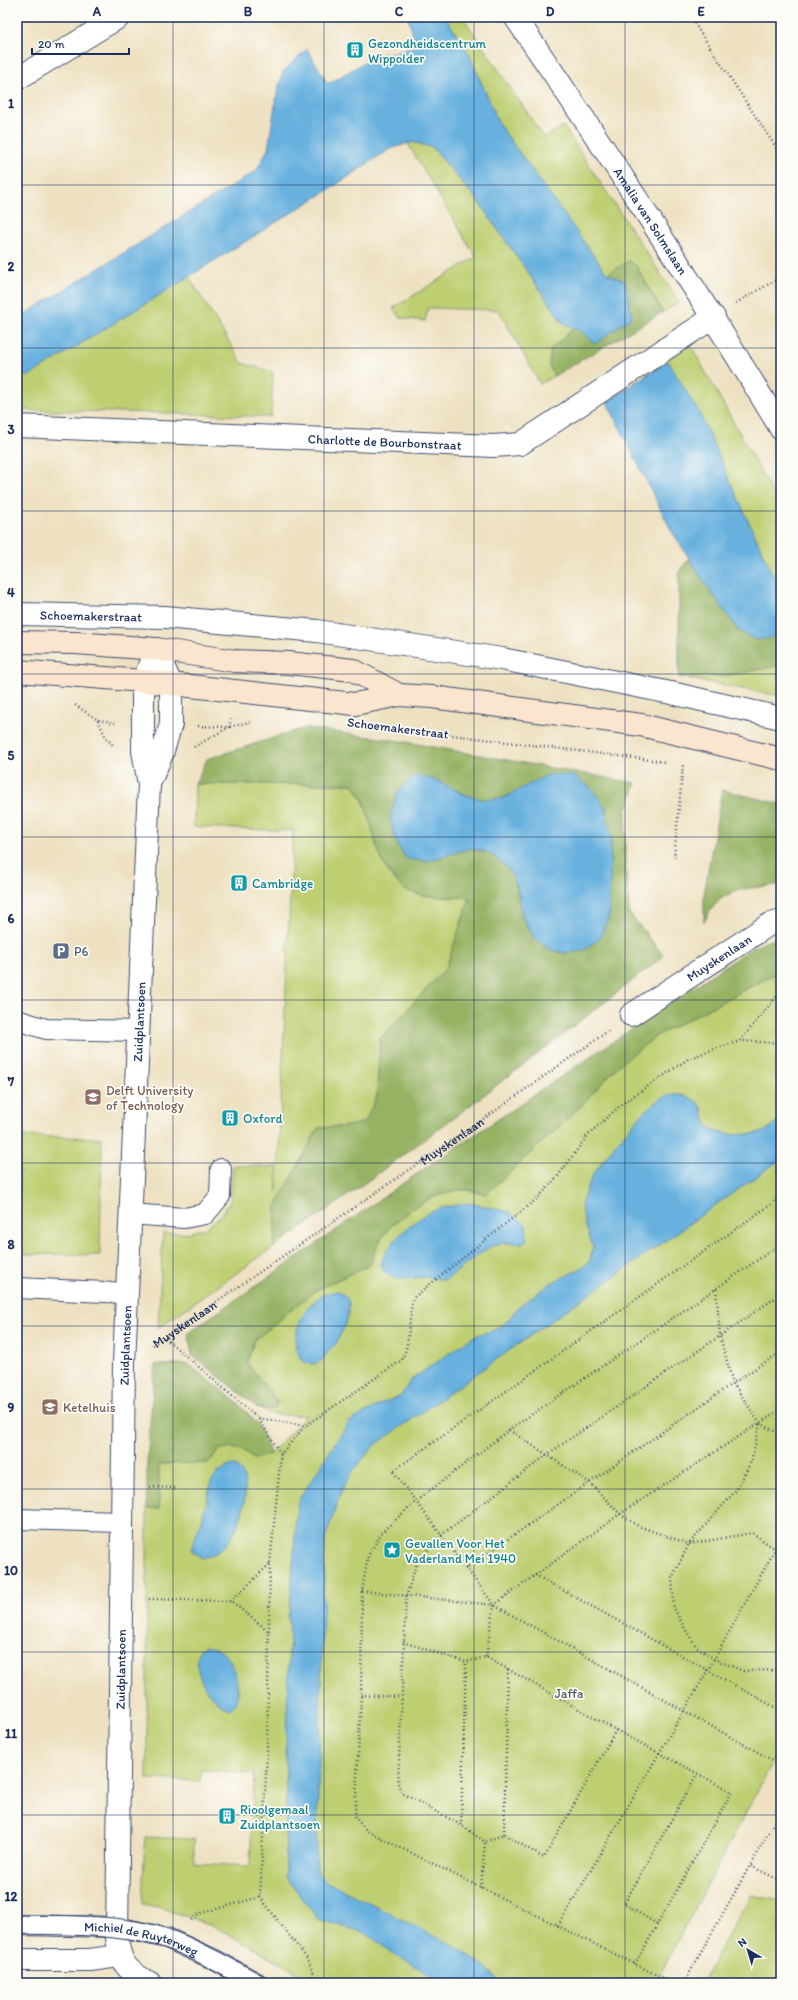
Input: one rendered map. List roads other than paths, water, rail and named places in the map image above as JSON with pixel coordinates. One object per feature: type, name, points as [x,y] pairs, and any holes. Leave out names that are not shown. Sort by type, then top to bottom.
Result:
[{"type":"main road","name":"Schoemakerstraat","points":[[17,642],[76,643],[156,649],[236,661],[289,663],[353,670],[399,695]]},
{"type":"main road","name":"Schoemakerstraat","points":[[17,670],[143,680],[355,704],[399,695],[432,697],[641,725],[781,759]]},
{"type":"street","points":[[17,79],[119,17]]},
{"type":"street","name":"Amalia van Solmslaan","points":[[514,17],[581,114],[714,317],[781,429]]},
{"type":"street","name":"Charlotte de Bourbonstraat","points":[[17,426],[494,446],[520,444],[714,317]]},
{"type":"street","name":"Schoemakerstraat","points":[[17,614],[78,617],[165,618],[317,631],[502,659],[671,693],[781,718]]},
{"type":"street","name":"Zuidplantsoen","points":[[119,1956],[117,1927],[124,1364],[149,784],[143,751],[143,680],[156,649]]},
{"type":"street","name":"Zuidplantsoen","points":[[149,784],[162,754],[171,724],[171,684],[156,649]]},
{"type":"street","name":"Muyskenlaan","points":[[631,1015],[770,924],[781,921]]},
{"type":"street","name":"Michiel de Ruyterweg","points":[[17,1960],[90,1960],[119,1956],[129,1970],[150,1983]]},
{"type":"lane","points":[[17,1020],[46,1029],[139,1031]]},
{"type":"lane","points":[[17,1034],[26,1037],[46,1029]]},
{"type":"lane","points":[[130,1214],[184,1218],[205,1214],[220,1196],[221,1169]]},
{"type":"lane","points":[[17,1288],[126,1293]]},
{"type":"lane","points":[[17,1519],[121,1522]]},
{"type":"lane","name":"Michiel de Ruyterweg","points":[[17,1925],[117,1927],[167,1938],[215,1960],[257,1983]]},
{"type":"water","points":[[408,17],[445,17],[468,52],[500,126],[607,274],[625,281],[632,317],[595,344],[581,331],[563,323],[478,201],[432,147],[412,142],[393,148],[376,158],[333,187],[29,376],[17,375],[17,319],[256,171],[268,149],[277,93],[283,72],[307,49],[328,84],[377,55],[398,52],[416,46]]},
{"type":"water","points":[[668,361],[699,413],[776,582],[781,613],[777,633],[770,638],[755,640],[738,630],[705,583],[671,530],[607,402]]},
{"type":"water","points":[[549,774],[574,776],[592,789],[605,807],[611,834],[609,915],[600,938],[584,950],[567,953],[550,950],[534,938],[523,918],[517,886],[508,869],[490,853],[471,848],[427,861],[407,859],[397,844],[390,819],[397,793],[416,775],[438,781],[462,794],[485,800],[504,798]]},
{"type":"water","points":[[668,1095],[682,1096],[695,1100],[703,1112],[707,1125],[717,1132],[725,1134],[742,1135],[763,1132],[781,1119],[781,1159],[375,1445],[352,1472],[341,1492],[325,1539],[316,1867],[318,1874],[325,1881],[446,1942],[470,1956],[481,1964],[499,1983],[448,1983],[434,1977],[389,1951],[366,1933],[318,1919],[286,1877],[286,1749],[290,1630],[288,1616],[290,1609],[297,1507],[300,1498],[349,1422],[382,1403],[401,1396],[411,1380],[476,1335],[490,1332],[506,1323],[518,1307],[551,1283],[580,1269],[590,1261],[593,1247],[585,1224],[581,1205],[594,1173],[616,1144],[642,1114],[657,1101]]},
{"type":"water","points":[[470,1203],[509,1212],[526,1225],[527,1240],[521,1243],[500,1243],[494,1245],[445,1280],[424,1277],[397,1279],[388,1275],[382,1269],[382,1260],[387,1251],[394,1241],[413,1223],[434,1211]]},
{"type":"water","points":[[339,1291],[347,1298],[349,1305],[346,1324],[337,1343],[330,1349],[322,1360],[315,1364],[304,1363],[299,1355],[296,1345],[296,1335],[303,1316],[316,1301],[326,1294]]},
{"type":"water","points":[[234,1465],[241,1471],[244,1480],[245,1491],[241,1514],[233,1535],[226,1545],[216,1553],[202,1558],[191,1550],[207,1505],[211,1482],[218,1473],[226,1467]]},
{"type":"water","points":[[207,1646],[224,1654],[232,1665],[238,1691],[237,1699],[234,1705],[229,1709],[222,1705],[208,1692],[200,1676],[198,1658],[200,1649]]},
{"type":"tram line","points":[[17,1915],[117,1918],[156,1925],[200,1942],[277,1983]]},
{"type":"tram line","points":[[17,1934],[97,1936],[145,1943],[180,1954],[236,1983]]},
{"type":"place","name":"Gezondheidscentrum Wippolder","points":[[355,50]]},
{"type":"place","name":"Cambridge","points":[[239,883]]},
{"type":"place","name":"P6","points":[[61,951]]},
{"type":"place","name":"Delft University of Technology","points":[[93,1097]]},
{"type":"place","name":"Oxford","points":[[230,1118]]},
{"type":"place","name":"Ketelhuis","points":[[50,1407]]},
{"type":"place","name":"Gevallen Voor Het Vaderland Mei 1940","points":[[392,1550]]},
{"type":"place","name":"Rioolgemaal Zuidplantsoen","points":[[227,1816]]},
{"type":"park label","name":"Jaffa","points":[[569,1693]]}]
